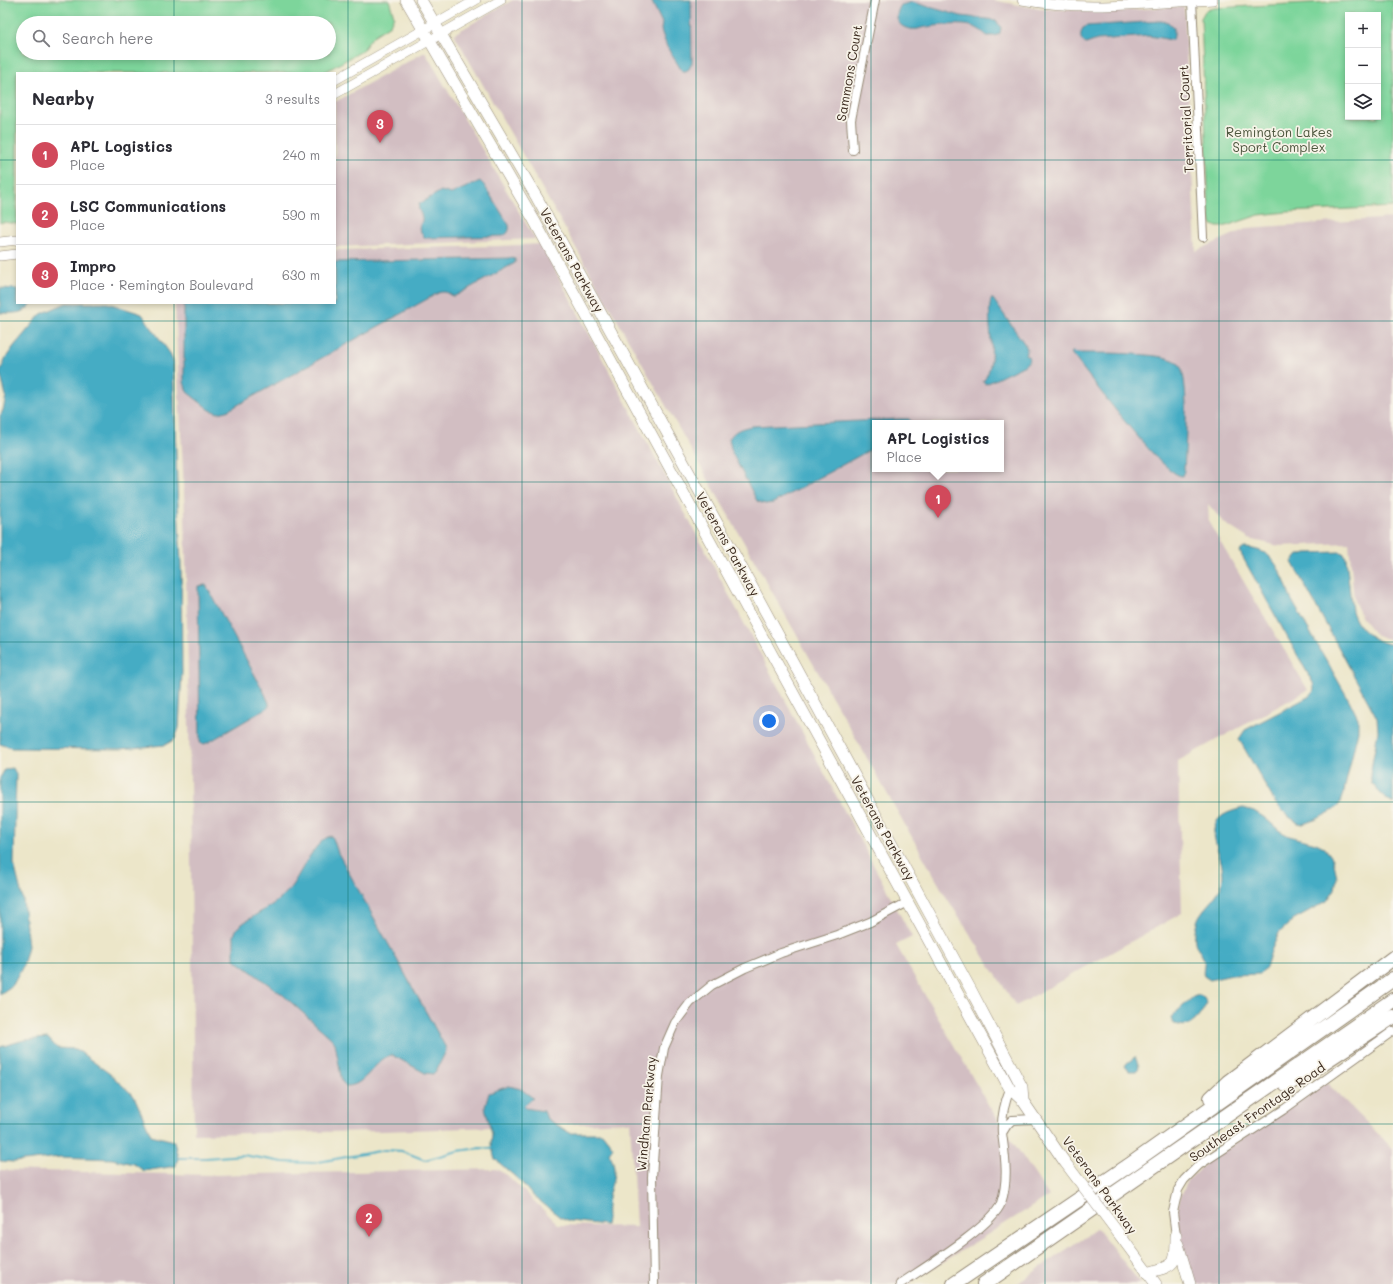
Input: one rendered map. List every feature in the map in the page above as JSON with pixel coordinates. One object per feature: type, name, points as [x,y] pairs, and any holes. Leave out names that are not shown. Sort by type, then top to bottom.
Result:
[{"type":"highway","points":[[1172,1134],[1228,1082],[1393,958]]},
{"type":"highway","points":[[954,1284],[1393,979]]},
{"type":"highway","points":[[984,1284],[1393,1000]]},
{"type":"highway","points":[[1183,1147],[1315,1068],[1393,1017]]},
{"type":"main road","name":"Veterans Parkway","points":[[406,0],[534,220],[1010,1089],[1023,1101],[1064,1161],[1156,1284]]},
{"type":"main road","name":"Veterans Parkway","points":[[421,0],[537,198],[743,570],[1022,1086],[1023,1101]]},
{"type":"main road","points":[[1147,1273],[1168,1267],[1172,1264],[1175,1257],[1176,1236]]},
{"type":"main road","points":[[1176,1236],[1190,1284]]},
{"type":"street","points":[[336,79],[476,0]]},
{"type":"street","points":[[336,93],[501,0]]},
{"type":"street","name":"Sammons Court","points":[[853,150],[851,120],[875,0]]},
{"type":"street","points":[[1022,0],[1039,3],[1092,6],[1214,0]]},
{"type":"street","name":"Territorial Court","points":[[1192,0],[1203,237]]},
{"type":"street","points":[[0,242],[16,240]]},
{"type":"street","points":[[0,256],[16,254]]},
{"type":"street","name":"Windham Parkway","points":[[654,1284],[652,1177],[659,1076],[664,1048],[675,1023],[690,1003],[712,985],[745,968],[781,953],[837,936],[870,922],[908,902]]},
{"type":"street","name":"Southeast Frontage Road","points":[[1176,1236],[1173,1212],[1178,1190],[1184,1180],[1199,1165],[1283,1110],[1393,1031]]},
{"type":"street","points":[[900,1284],[964,1240],[985,1223],[1001,1204],[1005,1185],[1005,1159],[1002,1123],[1010,1089]]},
{"type":"street","points":[[1002,1133],[1012,1120],[1035,1119]]},
{"type":"shaded area","points":[[513,0],[992,0],[1040,9],[1115,11],[1184,6],[1196,251],[1248,228],[1393,218],[1393,640],[1377,636],[1362,618],[1354,601],[1349,543],[1279,546],[1249,539],[1224,523],[1208,504],[1209,523],[1308,690],[1178,761],[1182,913],[1016,1006],[945,895],[454,34]]},
{"type":"shaded area","points":[[425,52],[535,239],[336,247],[336,101]]},
{"type":"shaded area","points":[[541,244],[912,937],[896,945],[989,1106],[1049,1196],[908,1284],[0,1284],[0,1170],[213,1175],[496,1169],[507,1175],[559,1225],[636,1227],[630,1122],[385,1131],[194,1134],[185,513],[175,304],[336,304],[336,250]]},
{"type":"shaded area","points":[[1326,1082],[1393,1149],[1393,1284],[1194,1284],[1179,1235],[1176,1216],[1180,1198],[1188,1180],[1206,1163]]},
{"type":"shaded area","points":[[1097,1228],[1141,1284],[1017,1284]]},
{"type":"green space","points":[[0,0],[389,0],[394,16],[390,25],[373,36],[362,51],[325,72],[16,72],[16,224],[0,223]]},
{"type":"green space","name":"Remington Lakes Sport Complex","points":[[1393,0],[1393,207],[1287,212],[1259,215],[1223,227],[1217,227],[1211,224],[1209,212],[1201,18],[1205,11],[1213,8]]},
{"type":"water","points":[[651,0],[691,0],[692,63],[686,71],[682,71],[667,47],[661,30],[662,23]]},
{"type":"water","points":[[912,2],[961,16],[996,20],[1001,28],[1000,33],[995,36],[987,36],[975,27],[961,25],[924,27],[918,29],[907,28],[899,23],[897,15],[901,5]]},
{"type":"water","points":[[1160,21],[1168,22],[1174,28],[1174,36],[1172,40],[1149,36],[1097,40],[1086,44],[1082,41],[1081,37],[1083,28],[1087,26]]},
{"type":"water","points":[[480,181],[509,225],[509,230],[506,234],[503,236],[426,238],[423,236],[419,228],[422,221],[422,216],[419,209],[419,204],[441,191],[451,194]]},
{"type":"water","points":[[515,259],[515,263],[455,296],[452,296],[446,292],[438,293],[227,411],[218,413],[210,410],[187,392],[184,382],[184,304],[336,304],[336,262]]},
{"type":"water","points":[[0,288],[16,289],[16,304],[31,304],[22,311],[14,313],[0,313]]},
{"type":"water","points":[[991,299],[993,299],[1026,346],[1027,349],[1025,355],[1030,359],[1025,365],[986,384],[983,382],[991,363]]},
{"type":"water","points":[[64,304],[111,304],[142,314],[169,352],[173,361],[181,563],[182,672],[179,728],[175,739],[165,745],[120,749],[11,748],[0,744],[0,416],[6,396],[0,373],[5,359],[14,346],[41,314]]},
{"type":"water","points":[[1074,351],[1076,353],[1113,353],[1158,356],[1177,362],[1184,380],[1186,396],[1184,471],[1182,476],[1172,471],[1142,442],[1071,353]]},
{"type":"water","points":[[909,419],[910,420],[880,420]]},
{"type":"water","points":[[872,420],[872,449],[773,503],[765,504],[757,501],[732,453],[729,439],[733,433],[752,426]]},
{"type":"water","points":[[1244,548],[1254,549],[1265,553],[1276,565],[1285,581],[1290,597],[1358,718],[1358,731],[1344,791],[1339,805],[1334,810],[1317,819],[1303,824],[1298,823],[1288,816],[1276,804],[1239,739],[1245,730],[1308,697],[1313,693],[1314,689],[1313,683],[1242,556],[1240,551]]},
{"type":"water","points":[[1341,552],[1346,558],[1352,611],[1358,624],[1373,638],[1393,645],[1393,804],[1372,784],[1370,775],[1378,731],[1377,718],[1292,562],[1298,555],[1306,553]]},
{"type":"water","points":[[206,585],[264,692],[269,703],[269,707],[202,745],[200,742],[198,586]]},
{"type":"water","points":[[13,768],[16,774],[14,864],[23,900],[28,946],[23,966],[13,985],[0,994],[0,778],[5,769]]},
{"type":"water","points":[[1243,808],[1254,811],[1289,836],[1316,843],[1324,847],[1333,859],[1337,877],[1335,889],[1327,901],[1294,919],[1279,933],[1266,967],[1260,974],[1232,975],[1210,980],[1204,976],[1204,961],[1195,942],[1195,935],[1196,924],[1199,918],[1218,893],[1222,882],[1223,870],[1214,836],[1214,830],[1217,821],[1220,818],[1230,812]]},
{"type":"water","points":[[331,836],[338,853],[446,1048],[436,1071],[433,1074],[425,1073],[392,1055],[380,1061],[359,1082],[346,1086],[342,1082],[335,1043],[331,1038],[283,995],[234,959],[234,935],[237,928],[281,898],[293,884],[314,849],[325,838]]},
{"type":"water","points":[[1199,995],[1203,997],[1207,1003],[1196,1020],[1184,1026],[1178,1025],[1172,1020],[1171,1017],[1193,997]]},
{"type":"water","points":[[48,1038],[57,1048],[76,1049],[110,1074],[134,1096],[151,1135],[174,1141],[178,1158],[176,1166],[144,1171],[134,1164],[112,1159],[60,1157],[14,1162],[0,1161],[0,1047],[24,1040]]},
{"type":"water","points":[[1135,1057],[1139,1066],[1138,1069],[1136,1071],[1129,1071],[1125,1066]]},
{"type":"water","points":[[509,1086],[521,1089],[533,1098],[524,1106],[525,1108],[544,1111],[547,1119],[570,1133],[602,1133],[613,1147],[609,1153],[614,1167],[614,1173],[608,1199],[606,1225],[570,1221],[560,1217],[532,1195],[521,1182],[495,1159],[491,1144],[492,1134],[485,1107],[489,1093]]},
{"type":"waterway","points":[[178,1158],[206,1158],[243,1155],[283,1162],[313,1163],[385,1150],[402,1151],[425,1160],[458,1151],[480,1148],[493,1149]]},
{"type":"place","name":"Impro","points":[[380,143]]},
{"type":"place","name":"APL Logistics","points":[[938,518]]},
{"type":"place","name":"LSC Communications","points":[[369,1237]]}]
